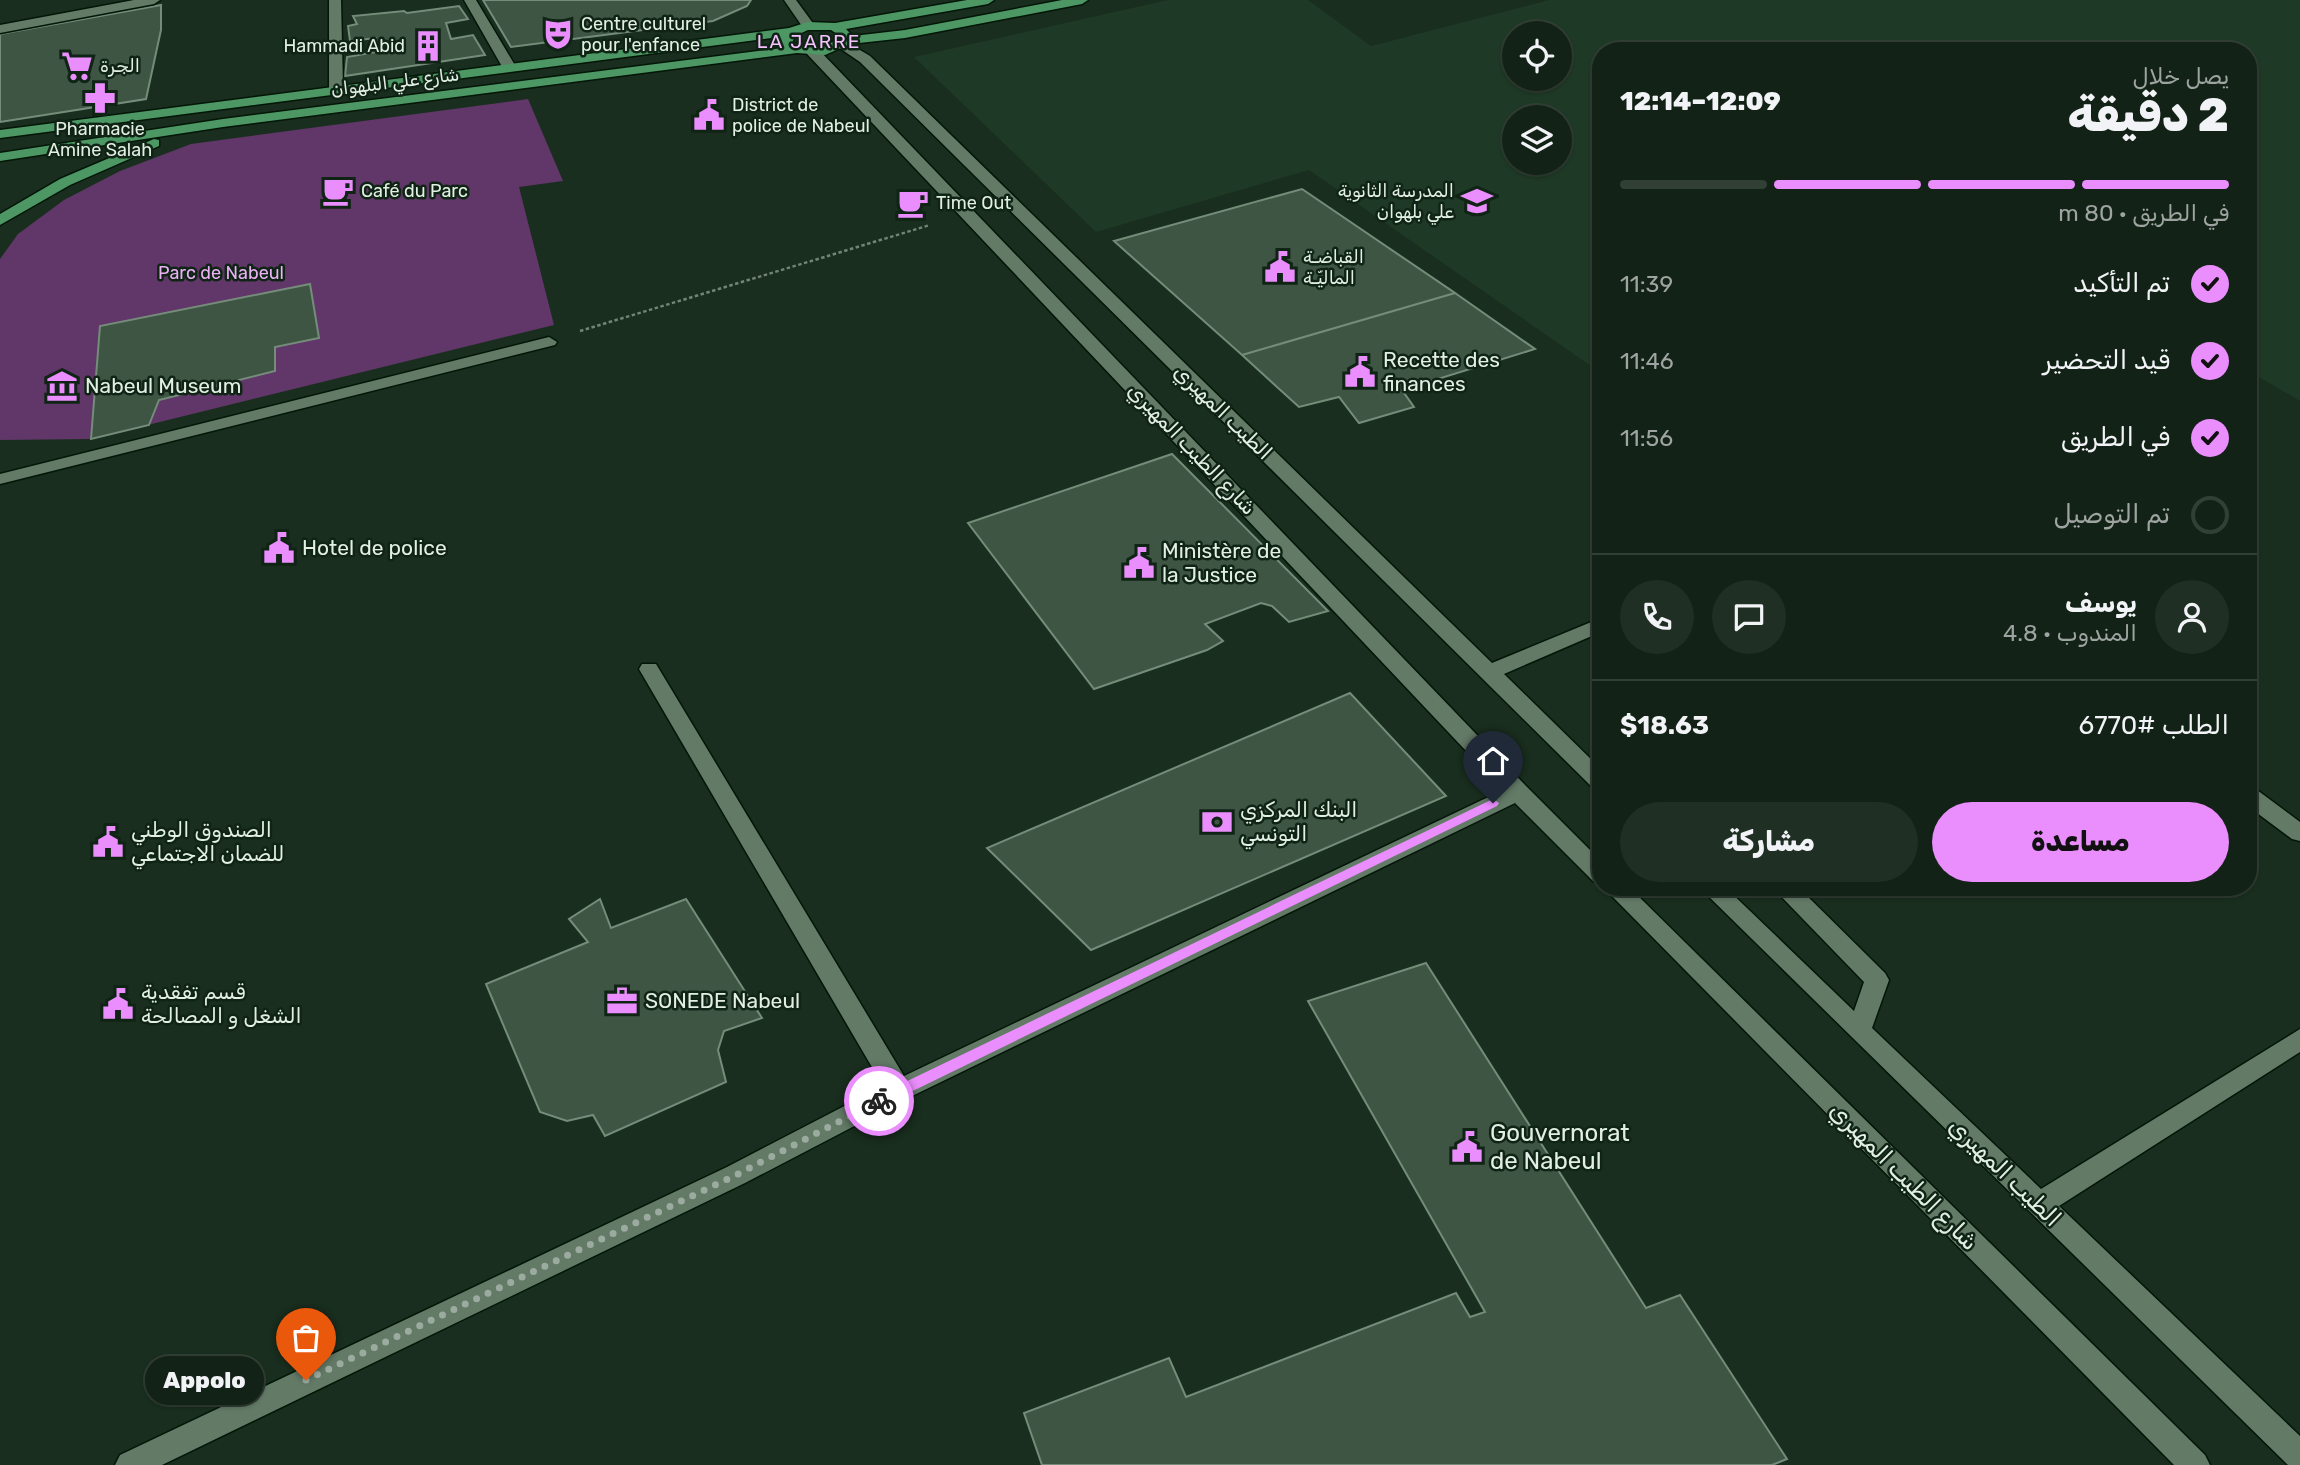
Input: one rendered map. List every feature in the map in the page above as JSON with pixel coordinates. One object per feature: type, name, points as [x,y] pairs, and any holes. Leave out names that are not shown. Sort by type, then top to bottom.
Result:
[{"type":"main road","points":[[809,26],[835,27],[988,0]]},
{"type":"main road","points":[[813,52],[830,50],[845,42],[905,34],[1082,0]]},
{"type":"main road","name":"شارع علي البلهوان","points":[[0,134],[791,32],[809,26]]},
{"type":"main road","points":[[835,27],[848,35],[845,42]]},
{"type":"main road","points":[[791,32],[785,38],[786,45],[795,50]]},
{"type":"main road","name":"شارع علي البلهوان","points":[[0,157],[223,123],[795,50],[813,52]]},
{"type":"main road","points":[[0,220],[65,182],[141,147],[223,123]]},
{"type":"street","points":[[0,29],[154,0]]},
{"type":"street","points":[[335,0],[336,89]]},
{"type":"street","points":[[470,0],[509,67]]},
{"type":"street","points":[[790,0],[809,26]]},
{"type":"street","name":"الطيب المهيري","points":[[845,42],[1592,773]]},
{"type":"street","name":"شارع الطيب المهيري","points":[[813,52],[1518,792],[1592,865]]},
{"type":"street","points":[[0,479],[550,342]]},
{"type":"street","points":[[1488,673],[1592,628]]},
{"type":"street","points":[[649,669],[899,1090]]},
{"type":"street","points":[[130,1465],[736,1175],[899,1090],[1518,792]]},
{"type":"street","points":[[2257,802],[2300,833]]},
{"type":"street","name":"شارع الطيب المهيري","points":[[1623,896],[2195,1465]]},
{"type":"street","name":"الطيب المهيري","points":[[1719,896],[2300,1456]]},
{"type":"street","points":[[1792,896],[1877,980],[1859,1031]]},
{"type":"street","points":[[2039,1205],[2300,1039]]},
{"type":"path","points":[[550,342],[968,214]]},
{"type":"shaded area","name":"المدرسة الثانوية علي بلهوان","points":[[1168,0],[1308,0],[1371,46],[1549,0],[2300,0],[2300,401],[2257,376],[2257,42],[1592,42],[1592,367],[1309,170],[1096,232],[914,57]]},
{"type":"green space","name":"Parc de Nabeul","points":[[528,99],[563,181],[519,187],[554,325],[91,439],[0,440],[0,259],[18,234],[64,200],[120,171],[191,144]]},
{"type":"building","name":"Centre culturel pour l'enfance","points":[[483,0],[751,0],[747,6],[713,21],[511,47]]},
{"type":"building","name":"الجرة","points":[[161,5],[161,30],[146,99],[0,122],[0,34]]},
{"type":"building","name":"Hammadi Abid","points":[[459,6],[468,19],[446,23],[451,39],[473,35],[485,55],[345,76],[347,57],[376,52],[376,38],[350,41],[348,26],[357,24],[353,16]]},
{"type":"building","name":"القباضـة الماليّـة","points":[[1302,189],[1455,293],[1242,355],[1114,241]]},
{"type":"building","name":"Nabeul Museum","points":[[310,284],[319,338],[275,347],[275,371],[159,400],[149,425],[91,439],[100,326]]},
{"type":"building","name":"Recette des finances","points":[[1455,293],[1535,349],[1402,390],[1414,407],[1359,423],[1339,397],[1299,407],[1242,355]]},
{"type":"building","name":"Ministère de la Justice","points":[[1172,454],[1328,611],[1289,622],[1272,606],[1261,603],[1205,624],[1223,641],[1207,650],[1094,689],[968,523]]},
{"type":"building","name":"البنك المركزي التونسي","points":[[1350,693],[1446,796],[1091,950],[987,848]]},
{"type":"building","name":"SONEDE Nabeul","points":[[600,899],[611,928],[686,899],[762,1018],[724,1031],[718,1050],[726,1082],[605,1136],[593,1115],[567,1121],[540,1112],[486,984],[588,942],[569,919]]},
{"type":"building","name":"Gouvernorat de Nabeul","points":[[1426,963],[1646,1308],[1680,1295],[1787,1459],[1772,1465],[1042,1465],[1024,1413],[1169,1358],[1186,1397],[1456,1293],[1470,1317],[1485,1312],[1308,1001]]},
{"type":"way so far","points":[[306,1380],[736,1175],[879,1101]]},
{"type":"place","name":"Centre culturel pour l'enfance","points":[[558,34]]},
{"type":"place","name":"Hammadi Abid","points":[[428,46]]},
{"type":"place","name":"الجرة","points":[[77,66]]},
{"type":"place","name":"Pharmacie Amine Salah","points":[[100,98]]},
{"type":"place","name":"District de police de Nabeul","points":[[709,115]]},
{"type":"place","name":"Café du Parc","points":[[338,191]]},
{"type":"place","name":"المدرسة الثانوية علي بلهوان","points":[[1477,201]]},
{"type":"place","name":"Time Out","points":[[913,203]]},
{"type":"place","name":"القباضـة الماليّـة","points":[[1280,267]]},
{"type":"place","name":"Recette des finances","points":[[1360,372]]},
{"type":"place","name":"Nabeul Museum","points":[[62,386]]},
{"type":"place","name":"Hotel de police","points":[[279,548]]},
{"type":"place","name":"Ministère de la Justice","points":[[1139,563]]},
{"type":"place","name":"البنك المركزي التونسي","points":[[1217,822]]},
{"type":"place","name":"الصندوق الوطني للضمان الاجتماعي","points":[[108,842]]},
{"type":"place","name":"SONEDE Nabeul","points":[[622,1001]]},
{"type":"place","name":"قسم تفقدية الشغل و المصالحة","points":[[118,1004]]},
{"type":"place","name":"Gouvernorat de Nabeul","points":[[1467,1147]]},
{"type":"place","name":"Appolo","points":[[306,1380]]},
{"type":"district","name":"LA JARRE","points":[[809,41]]},
{"type":"route","points":[[879,1101],[1493,803]]}]
